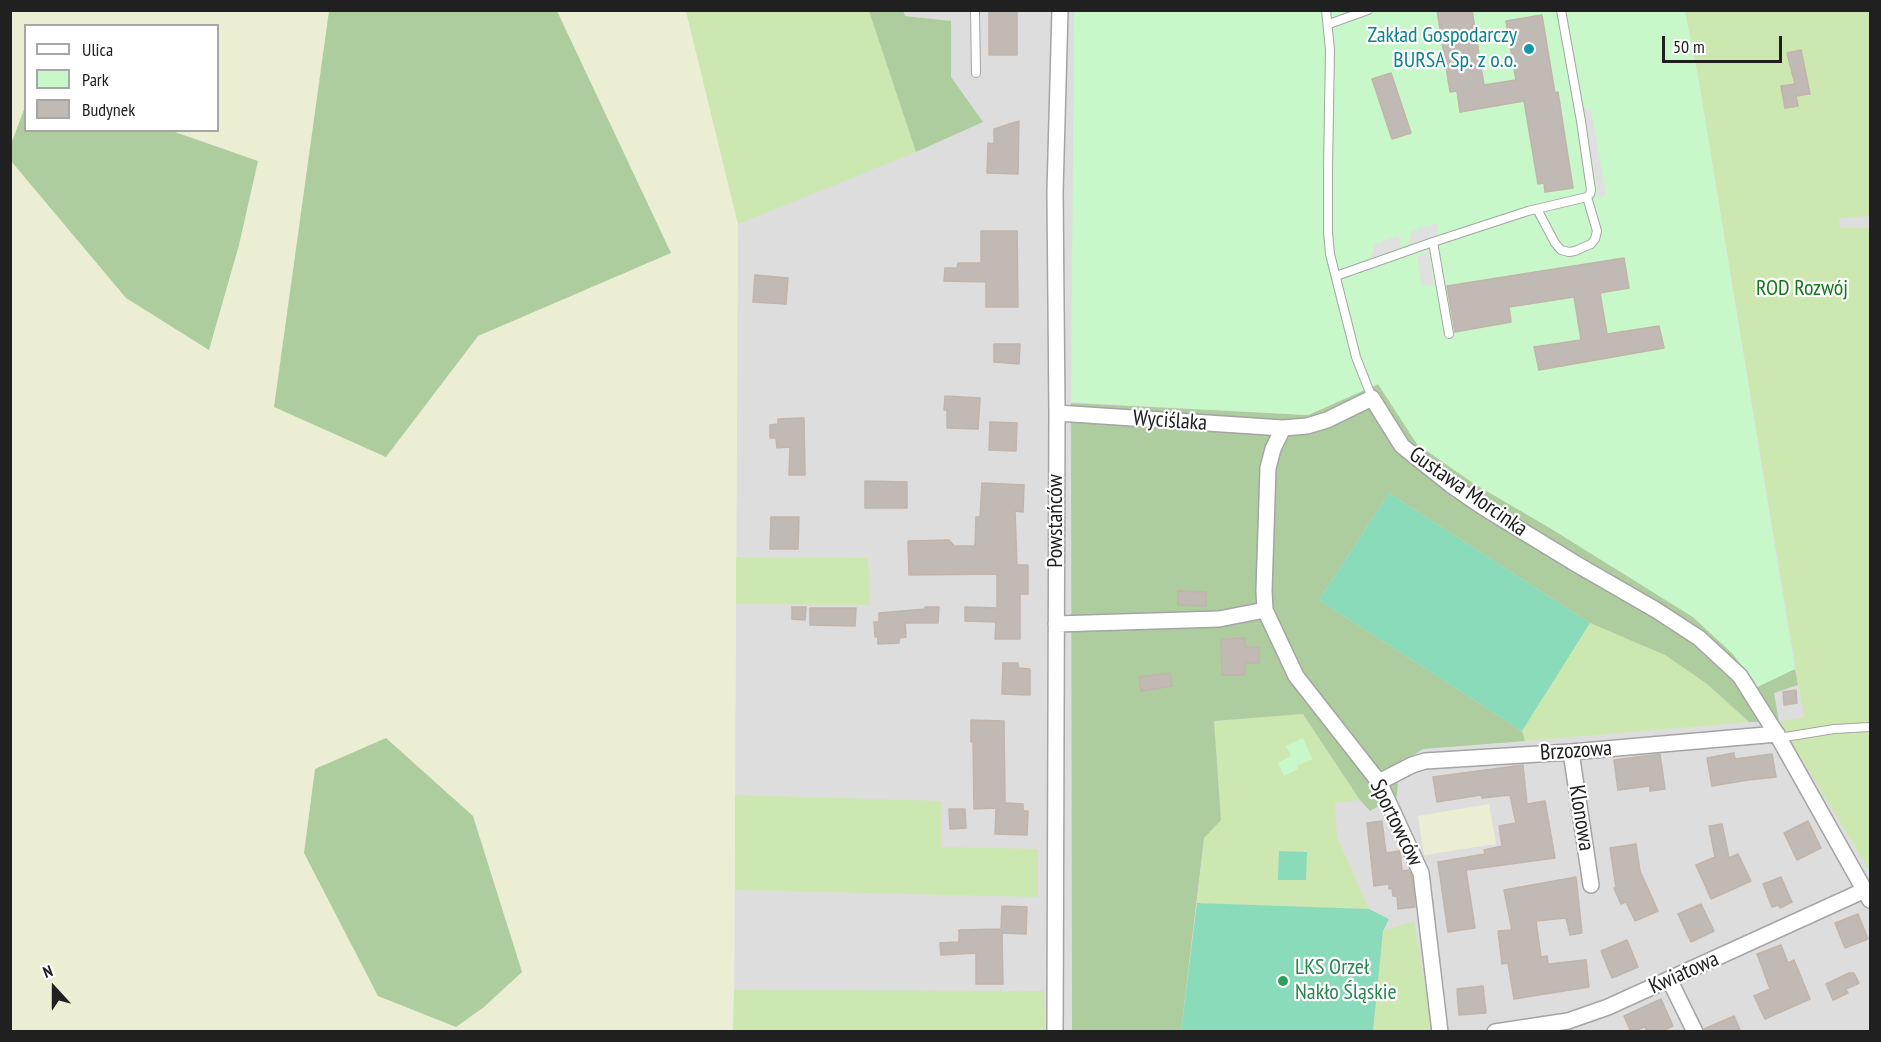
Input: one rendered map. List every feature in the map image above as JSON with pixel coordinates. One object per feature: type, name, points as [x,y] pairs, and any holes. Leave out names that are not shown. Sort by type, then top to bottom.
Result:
[{"type":"street","name":"Powstańców","points":[[1055,1032],[1057,413],[1055,192],[1060,10]]},
{"type":"street","points":[[1056,624],[1218,619],[1265,610],[1268,468],[1273,449],[1283,428],[1307,426],[1327,420],[1372,398]]},
{"type":"street","name":"Gustawa Morcinka","points":[[1372,398],[1402,446],[1451,485],[1483,507],[1700,638],[1740,676],[1778,736],[1868,895]]},
{"type":"street","name":"Wyciślaka","points":[[1057,413],[1283,428]]},
{"type":"street","name":"Sportowców","points":[[1265,610],[1296,676],[1379,782],[1421,873],[1440,1032]]},
{"type":"street","name":"Brzozowa","points":[[1379,782],[1425,761],[1778,736]]},
{"type":"street","name":"Klonowa","points":[[1571,752],[1591,885]]},
{"type":"street","name":"Kwiatowa","points":[[1495,1032],[1568,1021],[1608,1007],[1868,895]]},
{"type":"street","points":[[1669,980],[1695,1032]]},
{"type":"lane","points":[[975,10],[976,73]]},
{"type":"lane","points":[[1326,10],[1330,50],[1328,232],[1330,254],[1356,357],[1372,398]]},
{"type":"lane","points":[[1329,24],[1368,10]]},
{"type":"lane","points":[[1537,209],[1561,250],[1575,251],[1591,244],[1595,239],[1597,231],[1587,197],[1591,190],[1561,10]]},
{"type":"lane","points":[[1336,276],[1537,209],[1587,197]]},
{"type":"lane","points":[[1433,242],[1449,334]]},
{"type":"lane","points":[[1778,736],[1870,727]]},
{"type":"shaded area","points":[[686,11],[1870,11],[1870,1031],[734,1031]]},
{"type":"shaded area","points":[[1583,106],[1587,110],[1591,109],[1606,195],[1599,200]]},
{"type":"shaded area","points":[[1432,223],[1438,225],[1437,236],[1408,245],[1412,229],[1418,231],[1419,227],[1424,229],[1426,225],[1431,226]]},
{"type":"shaded area","points":[[1394,236],[1401,237],[1400,248],[1371,258],[1375,243],[1381,243],[1382,240],[1387,241],[1388,238],[1394,239]]},
{"type":"shaded area","points":[[1429,252],[1434,285],[1422,286],[1417,256]]},
{"type":"green space","points":[[10,11],[686,11],[738,224],[734,1031],[11,1031]]},
{"type":"green space","points":[[329,11],[557,11],[671,253],[478,336],[386,457],[274,407]]},
{"type":"green space","points":[[686,11],[869,11],[916,152],[738,224]]},
{"type":"green space","points":[[869,11],[903,11],[905,16],[951,21],[951,77],[983,122],[916,152]]},
{"type":"green space","points":[[1074,11],[1685,11],[1698,76],[1795,669],[1757,687],[1733,654],[1693,617],[1473,483],[1417,444],[1378,384],[1308,415],[1071,402]]},
{"type":"green space","name":"ROD Rozwój","points":[[1685,11],[1870,11],[1870,216],[1839,218],[1840,228],[1870,228],[1870,871],[1779,722],[1804,717],[1698,76]]},
{"type":"green space","points":[[24,110],[24,132],[175,132],[258,161],[239,245],[209,350],[126,298],[11,161],[11,144]]},
{"type":"green space","points":[[1378,384],[1417,444],[1473,483],[1693,617],[1733,654],[1757,687],[1795,669],[1798,685],[1774,693],[1779,722],[1749,722],[1706,683],[1665,655],[1590,623],[1389,493],[1319,600],[1522,731],[1525,741],[1423,749],[1399,764],[1397,796],[1370,811],[1360,800],[1303,714],[1214,721],[1221,820],[1204,838],[1181,1031],[1072,1031],[1071,403],[1308,415]]},
{"type":"green space","points":[[1389,493],[1590,623],[1522,731],[1319,600]]},
{"type":"green space","points":[[736,557],[868,558],[870,605],[736,604]]},
{"type":"green space","points":[[1590,623],[1665,655],[1706,683],[1749,722],[1525,741],[1522,731]]},
{"type":"green space","points":[[1303,714],[1360,800],[1335,803],[1337,837],[1369,909],[1197,903],[1204,838],[1221,820],[1214,721]]},
{"type":"green space","points":[[386,738],[473,816],[522,972],[484,1007],[456,1027],[378,996],[304,853],[315,769]]},
{"type":"green space","points":[[1303,738],[1312,759],[1297,766],[1298,769],[1284,776],[1278,763],[1291,756],[1286,746]]},
{"type":"green space","points":[[735,795],[941,801],[941,847],[1038,849],[1038,897],[735,890]]},
{"type":"green space","points":[[1489,804],[1496,844],[1424,855],[1418,816]]},
{"type":"green space","points":[[1279,851],[1307,852],[1306,880],[1278,880]]},
{"type":"green space","name":"LKS Orzeł Nakło Śląskie","points":[[1197,903],[1369,909],[1389,919],[1383,931],[1373,1031],[1181,1031]]},
{"type":"green space","points":[[1414,921],[1433,1031],[1373,1032],[1383,931]]},
{"type":"green space","points":[[734,990],[1044,991],[1045,1031],[733,1031]]},
{"type":"building","points":[[989,10],[1017,10],[1017,55],[989,55]]},
{"type":"building","name":"Zakład Gospodarczy BURSA Sp. z o.o.","points":[[1437,10],[1472,10],[1484,85],[1516,80],[1506,21],[1542,15],[1555,93],[1558,92],[1573,188],[1545,192],[1544,183],[1538,184],[1524,101],[1460,112],[1457,91],[1450,92]]},
{"type":"building","points":[[1801,50],[1810,94],[1796,96],[1798,106],[1785,108],[1781,86],[1795,84],[1787,53]]},
{"type":"building","points":[[1391,73],[1411,133],[1392,139],[1372,79]]},
{"type":"building","points":[[1019,121],[1018,174],[987,173],[988,143],[994,144],[994,129]]},
{"type":"building","points":[[981,231],[1017,231],[1018,307],[986,307],[986,282],[944,281],[945,268],[957,268],[958,263],[981,263]]},
{"type":"building","points":[[1624,258],[1629,288],[1600,293],[1607,334],[1659,326],[1664,348],[1539,370],[1534,347],[1581,340],[1574,297],[1509,307],[1511,322],[1455,332],[1447,286]]},
{"type":"building","points":[[755,275],[788,278],[786,304],[753,302]]},
{"type":"building","points":[[994,344],[1020,344],[1019,364],[994,362]]},
{"type":"building","points":[[945,396],[980,398],[978,429],[947,428],[947,410],[944,410]]},
{"type":"building","points":[[804,418],[805,475],[789,475],[790,447],[777,448],[776,438],[770,438],[770,425],[778,424],[778,419]]},
{"type":"building","points":[[990,422],[1017,423],[1016,451],[989,450]]},
{"type":"building","points":[[865,481],[907,482],[907,508],[865,508]]},
{"type":"building","points":[[982,483],[1024,485],[1023,512],[1015,511],[1017,565],[1028,565],[1028,594],[1020,594],[1020,639],[995,639],[996,622],[965,621],[965,607],[997,608],[997,574],[909,575],[908,541],[949,540],[954,546],[975,546],[976,517],[980,517]]},
{"type":"building","points":[[771,517],[799,517],[798,549],[770,549]]},
{"type":"building","points":[[1178,591],[1206,592],[1206,606],[1178,605]]},
{"type":"building","points":[[792,607],[806,607],[805,620],[792,619]]},
{"type":"building","points":[[925,607],[939,607],[938,623],[905,623],[906,637],[899,638],[899,643],[878,644],[874,622],[879,622],[879,613],[925,609]]},
{"type":"building","points":[[810,608],[856,608],[855,626],[810,625]]},
{"type":"building","points":[[1245,638],[1245,647],[1259,647],[1259,663],[1245,663],[1245,675],[1222,675],[1221,639]]},
{"type":"building","points":[[1003,663],[1018,663],[1018,668],[1030,669],[1030,695],[1002,694]]},
{"type":"building","points":[[1170,673],[1172,686],[1141,691],[1139,677]]},
{"type":"building","points":[[1796,690],[1797,703],[1784,705],[1783,692]]},
{"type":"building","points":[[971,720],[1004,721],[1005,803],[1023,804],[1023,811],[1028,811],[1027,835],[995,834],[996,808],[974,809]]},
{"type":"building","points":[[1734,753],[1735,759],[1772,754],[1776,777],[1712,786],[1707,758]]},
{"type":"building","points":[[1660,754],[1665,789],[1650,791],[1650,786],[1618,790],[1614,760]]},
{"type":"building","points":[[1523,765],[1527,804],[1545,801],[1555,858],[1466,870],[1475,928],[1448,932],[1438,862],[1485,854],[1484,850],[1502,846],[1499,826],[1516,823],[1510,795],[1482,798],[1481,795],[1437,802],[1433,777]]},
{"type":"building","points":[[949,809],[965,809],[966,828],[950,829]]},
{"type":"building","points":[[1382,821],[1386,853],[1400,851],[1402,871],[1409,870],[1412,876],[1415,907],[1398,909],[1397,896],[1393,896],[1389,884],[1374,886],[1367,823]]},
{"type":"building","points":[[1808,821],[1821,848],[1797,860],[1784,833]]},
{"type":"building","points":[[1722,824],[1729,858],[1738,854],[1751,881],[1711,899],[1696,865],[1715,857],[1709,826]]},
{"type":"building","points":[[1636,844],[1640,871],[1658,911],[1635,921],[1626,902],[1621,904],[1614,888],[1616,888],[1610,848]]},
{"type":"building","points":[[1576,877],[1582,933],[1570,935],[1566,918],[1536,921],[1541,957],[1547,956],[1548,964],[1586,960],[1589,987],[1514,999],[1508,963],[1502,964],[1498,931],[1512,930],[1504,890]]},
{"type":"building","points":[[1781,877],[1792,902],[1780,908],[1778,905],[1772,907],[1763,884]]},
{"type":"building","points":[[1701,904],[1714,931],[1691,942],[1678,914]]},
{"type":"building","points":[[1002,906],[1027,907],[1026,934],[1002,933],[1003,984],[976,984],[976,953],[941,955],[940,943],[959,942],[959,930],[1001,929]]},
{"type":"building","points":[[1858,914],[1868,939],[1845,948],[1835,923]]},
{"type":"building","points":[[1627,940],[1638,967],[1612,978],[1601,951]]},
{"type":"building","points":[[1781,945],[1788,963],[1794,960],[1810,999],[1765,1019],[1754,996],[1770,989],[1757,954]]},
{"type":"building","points":[[1849,973],[1854,973],[1859,983],[1846,989],[1848,993],[1833,1000],[1826,984]]},
{"type":"building","points":[[1483,986],[1486,1013],[1459,1015],[1457,989]]},
{"type":"building","points":[[1661,999],[1673,1026],[1660,1032],[1647,1032],[1645,1027],[1631,1032],[1624,1016]]},
{"type":"building","points":[[1734,1016],[1741,1032],[1705,1032],[1704,1029]]},
{"type":"place","name":"Zakład Gospodarczy BURSA Sp. z o.o.","points":[[1529,49]]},
{"type":"place","name":"LKS Orzeł Nakło Śląskie","points":[[1283,981]]}]
